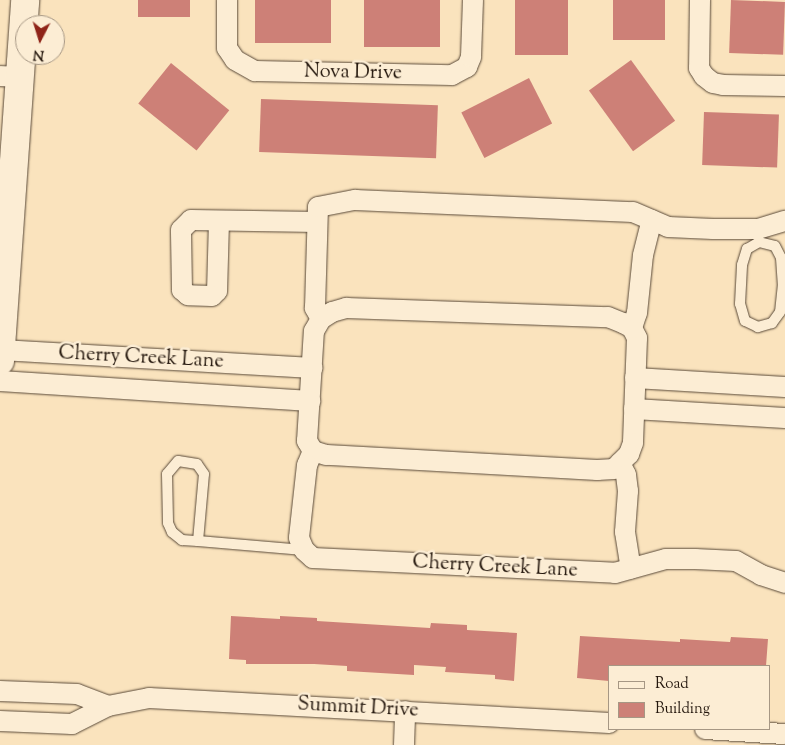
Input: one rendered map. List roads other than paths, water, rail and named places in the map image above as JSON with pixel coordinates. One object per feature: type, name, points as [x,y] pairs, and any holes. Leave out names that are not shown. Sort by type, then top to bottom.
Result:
[{"type":"main road","points":[[0,361],[10,76],[25,0]]},
{"type":"street","name":"Nova Drive","points":[[227,0],[227,48],[235,60],[255,71],[452,75],[467,67],[471,57],[473,0]]},
{"type":"street","points":[[700,0],[699,68],[704,76],[713,83],[723,85],[785,86]]},
{"type":"street","points":[[321,319],[315,308],[318,207],[355,200],[633,212],[668,227],[759,236],[785,221]]},
{"type":"street","points":[[632,328],[637,313],[643,255],[652,220]]},
{"type":"street","points":[[219,221],[318,222]]},
{"type":"street","points":[[346,308],[608,317],[632,328],[637,338],[632,443],[629,454],[614,469],[597,470],[326,456],[313,451],[308,441],[314,332],[321,319],[332,312],[346,308]]},
{"type":"street","name":"Cherry Creek Lane","points":[[1,350],[312,368]]},
{"type":"street","points":[[635,378],[785,387]]},
{"type":"street","name":"Cherry Creek Lane","points":[[0,381],[310,401]]},
{"type":"street","points":[[634,409],[785,418]]},
{"type":"street","points":[[304,550],[299,538],[307,465],[313,451]]},
{"type":"street","points":[[620,464],[626,475],[628,490],[626,532],[631,569]]},
{"type":"street","name":"Cherry Creek Lane","points":[[304,550],[313,558],[615,573],[666,559],[736,561],[761,575],[785,583]]},
{"type":"street","points":[[0,691],[77,694],[108,706]]},
{"type":"street","name":"Summit Drive","points":[[0,721],[72,724],[108,706],[150,698],[608,723]]},
{"type":"street","points":[[404,745],[405,711]]},
{"type":"street","points":[[721,730],[785,734]]},
{"type":"lane","points":[[759,236],[775,246],[781,258],[783,284],[780,312],[772,323],[758,327],[745,321],[740,304],[742,265],[747,249],[759,236]]},
{"type":"lane","points":[[198,541],[204,474],[197,464],[178,461],[167,474],[168,523],[172,532],[182,540],[304,550]]}]
